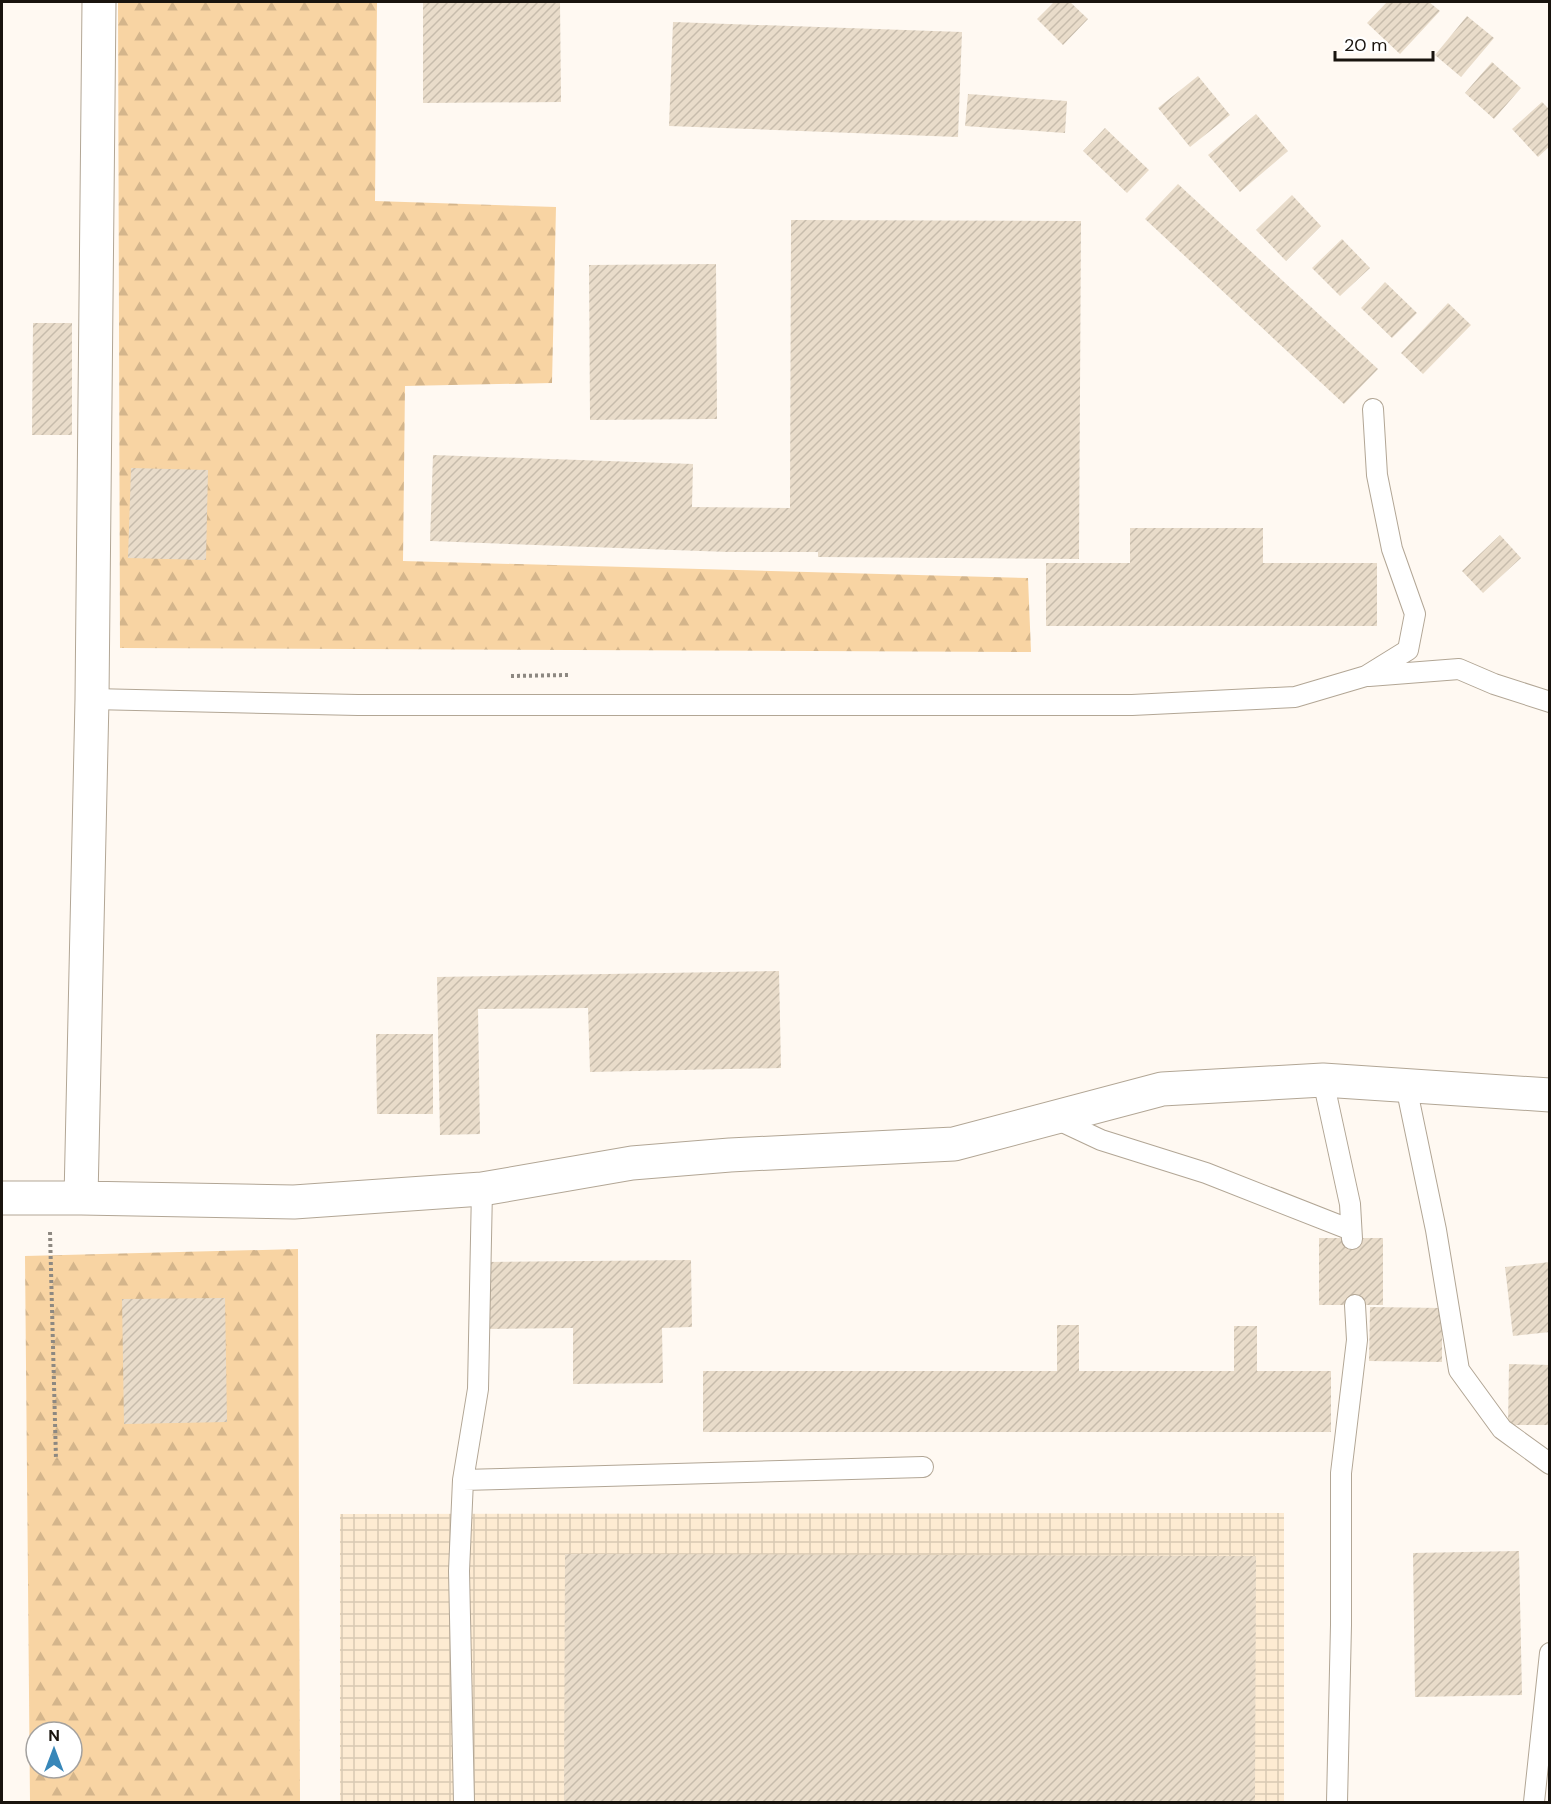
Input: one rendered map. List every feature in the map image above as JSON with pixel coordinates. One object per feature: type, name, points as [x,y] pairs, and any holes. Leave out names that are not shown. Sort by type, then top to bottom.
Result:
[{"type":"street","points":[[81,1198],[92,699],[99,2]]},
{"type":"street","points":[[2,1198],[294,1202],[482,1189],[632,1163],[730,1155],[954,1144],[1162,1089],[1323,1080],[1550,1095]]},
{"type":"lane","points":[[1366,676],[1407,650],[1415,615],[1392,549],[1377,475],[1373,409]]},
{"type":"lane","points":[[92,699],[358,705],[1132,705],[1295,697],[1366,676],[1459,669],[1494,684],[1550,702]]},
{"type":"lane","points":[[1054,1118],[1101,1140],[1206,1173],[1351,1234],[1350,1204],[1323,1080]]},
{"type":"lane","points":[[1406,1086],[1436,1230],[1459,1370],[1502,1429],[1550,1464]]},
{"type":"lane","points":[[464,1803],[459,1571],[463,1480],[478,1389],[482,1189]]},
{"type":"lane","points":[[1337,1803],[1341,1625],[1341,1473],[1357,1340],[1355,1305]]},
{"type":"lane","points":[[463,1480],[923,1467]]},
{"type":"lane","points":[[1534,1803],[1550,1653]]},
{"type":"path","points":[[49,1198],[56,1460]]},
{"type":"shaded area","points":[[1284,1513],[1284,1802],[340,1802],[340,1514]]},
{"type":"green space","points":[[118,2],[377,2],[375,201],[556,207],[552,383],[405,386],[403,561],[1028,578],[1031,652],[120,648]]},
{"type":"green space","points":[[298,1249],[300,1802],[30,1802],[30,1780],[84,1780],[84,1720],[29,1720],[25,1256]]},
{"type":"building","points":[[423,2],[560,2],[561,102],[423,103]]},
{"type":"building","points":[[1054,2],[1070,2],[1088,19],[1063,45],[1037,19]]},
{"type":"building","points":[[1387,2],[1429,2],[1440,11],[1400,54],[1367,23]]},
{"type":"building","points":[[1467,16],[1494,38],[1461,77],[1435,55]]},
{"type":"building","points":[[673,22],[962,32],[958,137],[669,126]]},
{"type":"building","points":[[1492,62],[1521,88],[1494,119],[1465,93]]},
{"type":"building","points":[[1198,76],[1230,115],[1190,147],[1158,108]]},
{"type":"building","points":[[968,94],[1067,101],[1065,133],[965,126]]},
{"type":"building","points":[[1542,102],[1550,110],[1550,146],[1538,157],[1512,129]]},
{"type":"building","points":[[1256,114],[1288,151],[1240,192],[1208,155]]},
{"type":"building","points":[[1105,128],[1149,170],[1127,193],[1083,151]]},
{"type":"building","points":[[1178,184],[1378,369],[1344,404],[1145,219]]},
{"type":"building","points":[[1292,195],[1321,226],[1286,261],[1256,230]]},
{"type":"building","points":[[791,220],[1081,221],[1079,559],[818,557],[818,552],[728,552],[430,541],[433,455],[693,464],[692,507],[790,508]]},
{"type":"building","points":[[1342,239],[1370,268],[1340,296],[1312,268]]},
{"type":"building","points":[[716,264],[717,419],[590,420],[589,265]]},
{"type":"building","points":[[1385,282],[1417,313],[1392,338],[1361,308]]},
{"type":"building","points":[[1448,303],[1471,325],[1423,374],[1401,353]]},
{"type":"building","points":[[33,323],[72,323],[72,435],[32,435]]},
{"type":"building","points":[[131,468],[208,470],[206,560],[128,558]]},
{"type":"building","points":[[1130,528],[1263,528],[1263,563],[1377,563],[1377,626],[1046,626],[1046,563],[1130,563]]},
{"type":"building","points":[[1500,535],[1521,558],[1483,593],[1462,571]]},
{"type":"building","points":[[779,971],[781,1068],[590,1072],[588,1008],[478,1009],[480,1134],[440,1135],[437,977]]},
{"type":"building","points":[[376,1034],[433,1034],[433,1114],[377,1114]]},
{"type":"building","points":[[1319,1238],[1383,1238],[1383,1305],[1319,1305]]},
{"type":"building","points":[[691,1260],[692,1327],[662,1328],[663,1383],[573,1384],[573,1328],[485,1329],[485,1262]]},
{"type":"building","points":[[1550,1262],[1550,1332],[1513,1336],[1505,1267]]},
{"type":"building","points":[[225,1298],[227,1422],[124,1424],[122,1299]]},
{"type":"building","points":[[1370,1307],[1442,1308],[1442,1362],[1369,1361]]},
{"type":"building","points":[[1057,1325],[1079,1325],[1079,1371],[1234,1371],[1234,1326],[1257,1326],[1257,1371],[1331,1371],[1331,1432],[703,1432],[703,1371],[1057,1371]]},
{"type":"building","points":[[1509,1364],[1550,1365],[1550,1425],[1508,1425]]},
{"type":"building","points":[[1519,1551],[1522,1695],[1415,1697],[1413,1553]]},
{"type":"building","points":[[565,1554],[1256,1556],[1255,1802],[564,1802]]}]
